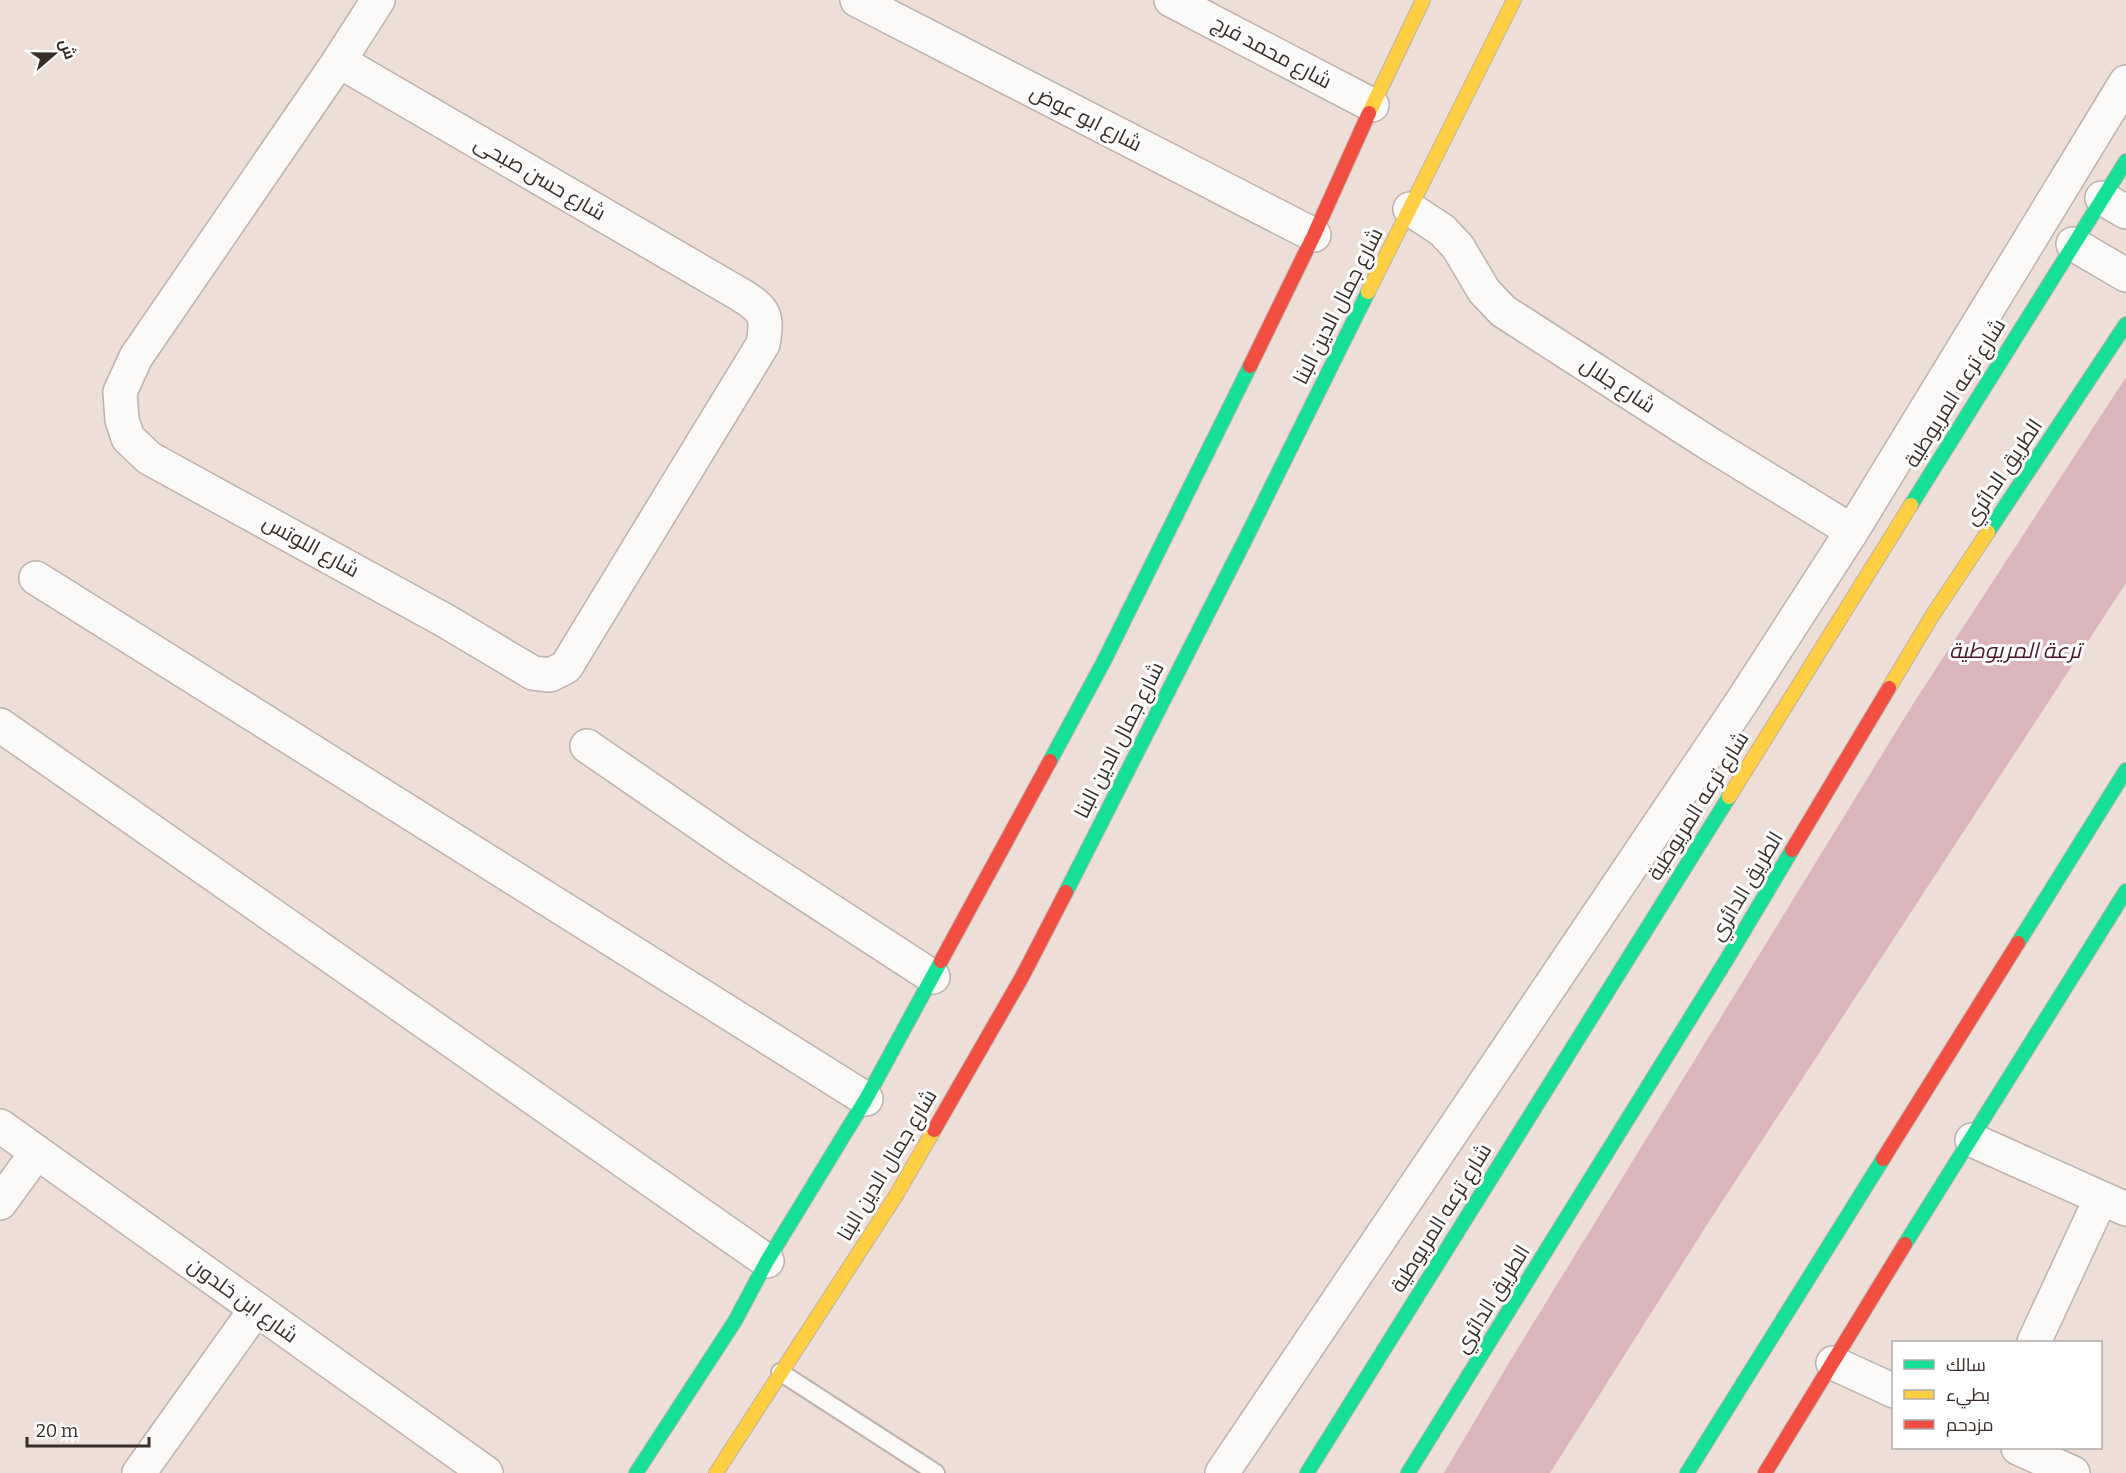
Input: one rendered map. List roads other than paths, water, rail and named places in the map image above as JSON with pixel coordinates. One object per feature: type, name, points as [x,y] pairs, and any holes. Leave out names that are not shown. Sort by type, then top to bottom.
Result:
[{"type":"main road","points":[[636,1473],[735,1321],[767,1261],[866,1099],[1104,661],[1314,235],[1372,105],[1423,0]]},
{"type":"main road","name":"شارع جمال الدين البنا","points":[[716,1473],[895,1197],[1022,977],[1249,531],[1514,0]]},
{"type":"main road","name":"شارع ترعه المريوطية","points":[[1307,1473],[2085,251],[2118,207],[2126,161]]},
{"type":"main road","name":"الطريق الدائري","points":[[1408,1473],[1727,959],[1932,616],[2126,324]]},
{"type":"main road","points":[[1687,1473],[2126,770]]},
{"type":"main road","points":[[1765,1473],[2126,891]]},
{"type":"street","name":"شارع اللوتس","points":[[378,0],[339,61],[136,357],[120,392],[122,420],[128,438],[149,458],[444,620],[533,673],[550,675],[566,667],[763,344],[767,324],[758,306],[741,295]]},
{"type":"street","name":"شارع ابو عوض","points":[[857,0],[1314,235]]},
{"type":"street","name":"شارع محمد فرج","points":[[1171,0],[1372,105]]},
{"type":"street","name":"شارع حسن صبحى","points":[[339,61],[741,295]]},
{"type":"street","points":[[1222,1473],[1734,713],[1852,531],[2126,82]]},
{"type":"street","name":"شارع جلال","points":[[1410,209],[1442,230],[1458,247],[1485,291],[1503,311],[1708,443],[1852,531]]},
{"type":"street","points":[[2085,251],[2126,275]]},
{"type":"street","points":[[36,578],[866,1099]]},
{"type":"street","points":[[0,725],[767,1261]]},
{"type":"street","points":[[586,746],[741,852],[933,977]]},
{"type":"street","name":"شارع ابن خلدون","points":[[0,1126],[486,1473]]},
{"type":"street","points":[[1972,1140],[2113,1203],[2035,1341]]},
{"type":"street","points":[[0,1203],[37,1152]]},
{"type":"street","points":[[139,1473],[256,1309]]},
{"type":"street","points":[[1833,1363],[1892,1391]]},
{"type":"street","points":[[2020,1449],[2073,1473]]},
{"type":"lane","points":[[780,1372],[936,1473]]},
{"type":"water","name":"ترعة المريوطية","points":[[2126,377],[2126,583],[1710,1220],[1550,1473],[1444,1473],[1510,1361],[1913,704]]}]
